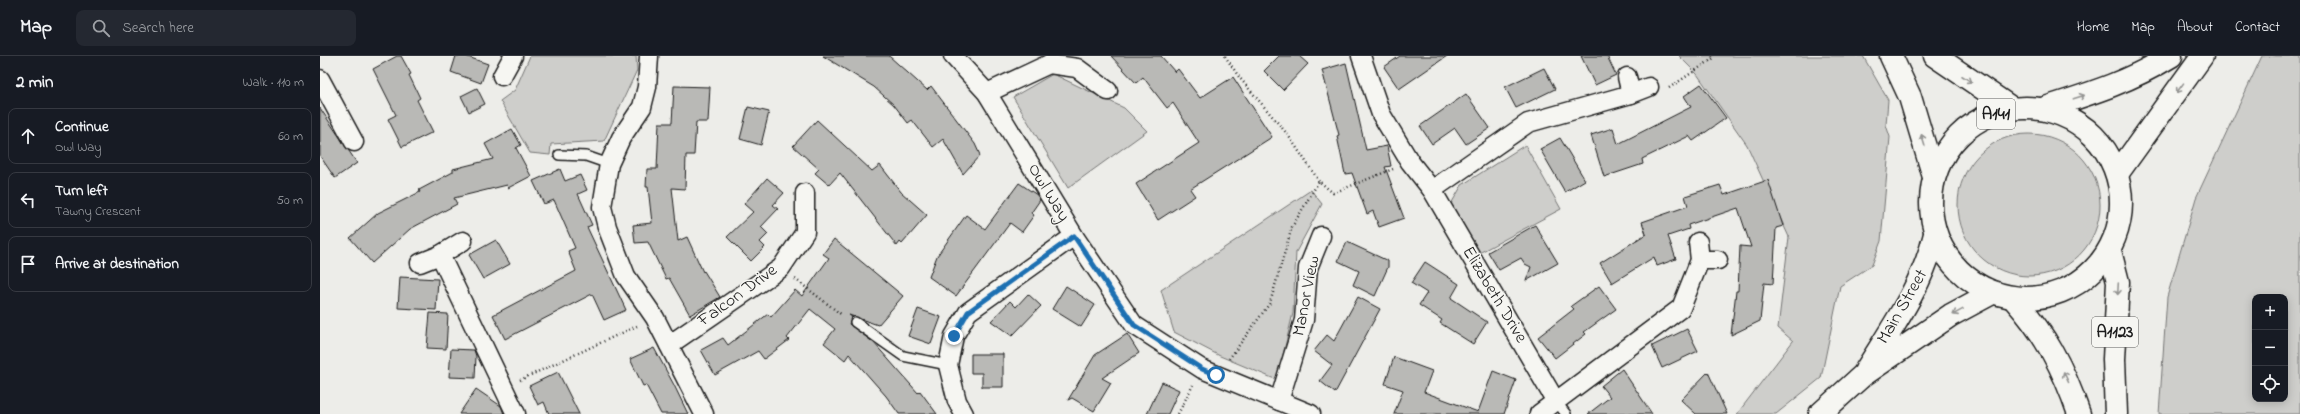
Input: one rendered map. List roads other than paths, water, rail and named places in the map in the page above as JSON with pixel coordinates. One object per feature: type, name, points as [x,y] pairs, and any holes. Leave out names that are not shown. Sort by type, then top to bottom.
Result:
[{"type":"main road","name":"A141","points":[[1891,56],[1910,96],[1934,177]]},
{"type":"main road","name":"A141","points":[[1935,56],[1943,63],[2013,109]]},
{"type":"main road","name":"A141","points":[[2042,109],[2100,90],[2142,74],[2171,56]]},
{"type":"main road","points":[[2117,174],[2202,56]]},
{"type":"main road","name":"A141","points":[[2013,109],[2042,109],[2062,115],[2081,125],[2098,141],[2109,156],[2117,174],[2121,197],[2120,221],[2110,251],[2092,272],[2066,290],[2043,297],[2003,295],[1975,284],[1958,271],[1947,257],[1935,234],[1931,215],[1930,200],[1934,177],[1943,156],[1954,140],[1969,127],[1985,117],[2013,109]]},
{"type":"main road","name":"Main Street","points":[[1862,376],[1916,290],[1929,260],[1935,234]]},
{"type":"main road","name":"A1123","points":[[2110,251],[2118,282],[2114,359],[2116,414]]},
{"type":"main road","points":[[2003,295],[2036,324],[2057,359],[2070,387],[2079,414]]},
{"type":"main road","name":"Main Street","points":[[1820,414],[1862,376],[1951,315],[2003,295]]},
{"type":"street","points":[[502,76],[513,56]]},
{"type":"street","points":[[649,56],[647,87],[642,107],[621,138],[609,164],[602,207],[607,227],[626,276],[655,318],[704,414]]},
{"type":"street","name":"Owl Way","points":[[953,56],[987,93],[1074,236],[1134,325],[1202,369],[1311,414]]},
{"type":"street","name":"Elizabeth Drive","points":[[1361,56],[1381,114],[1410,162],[1432,190],[1561,407]]},
{"type":"street","points":[[987,93],[1049,64],[1078,68],[1108,90]]},
{"type":"street","points":[[320,78],[354,142]]},
{"type":"street","points":[[1432,190],[1528,123],[1629,86],[1649,87]]},
{"type":"street","name":"Falcon Drive","points":[[669,345],[781,268],[805,232],[805,193]]},
{"type":"street","points":[[964,414],[957,401],[948,365],[954,336],[968,312],[1074,236]]},
{"type":"street","name":"Manor View","points":[[1279,401],[1304,320],[1308,268],[1321,236]]},
{"type":"street","points":[[420,263],[440,255],[463,241]]},
{"type":"street","points":[[1539,414],[1561,407],[1680,308],[1709,260],[1698,242]]},
{"type":"street","points":[[440,255],[505,387],[516,414]]},
{"type":"lane","points":[[559,155],[586,156],[609,164]]},
{"type":"lane","points":[[855,322],[904,356],[948,365]]}]
